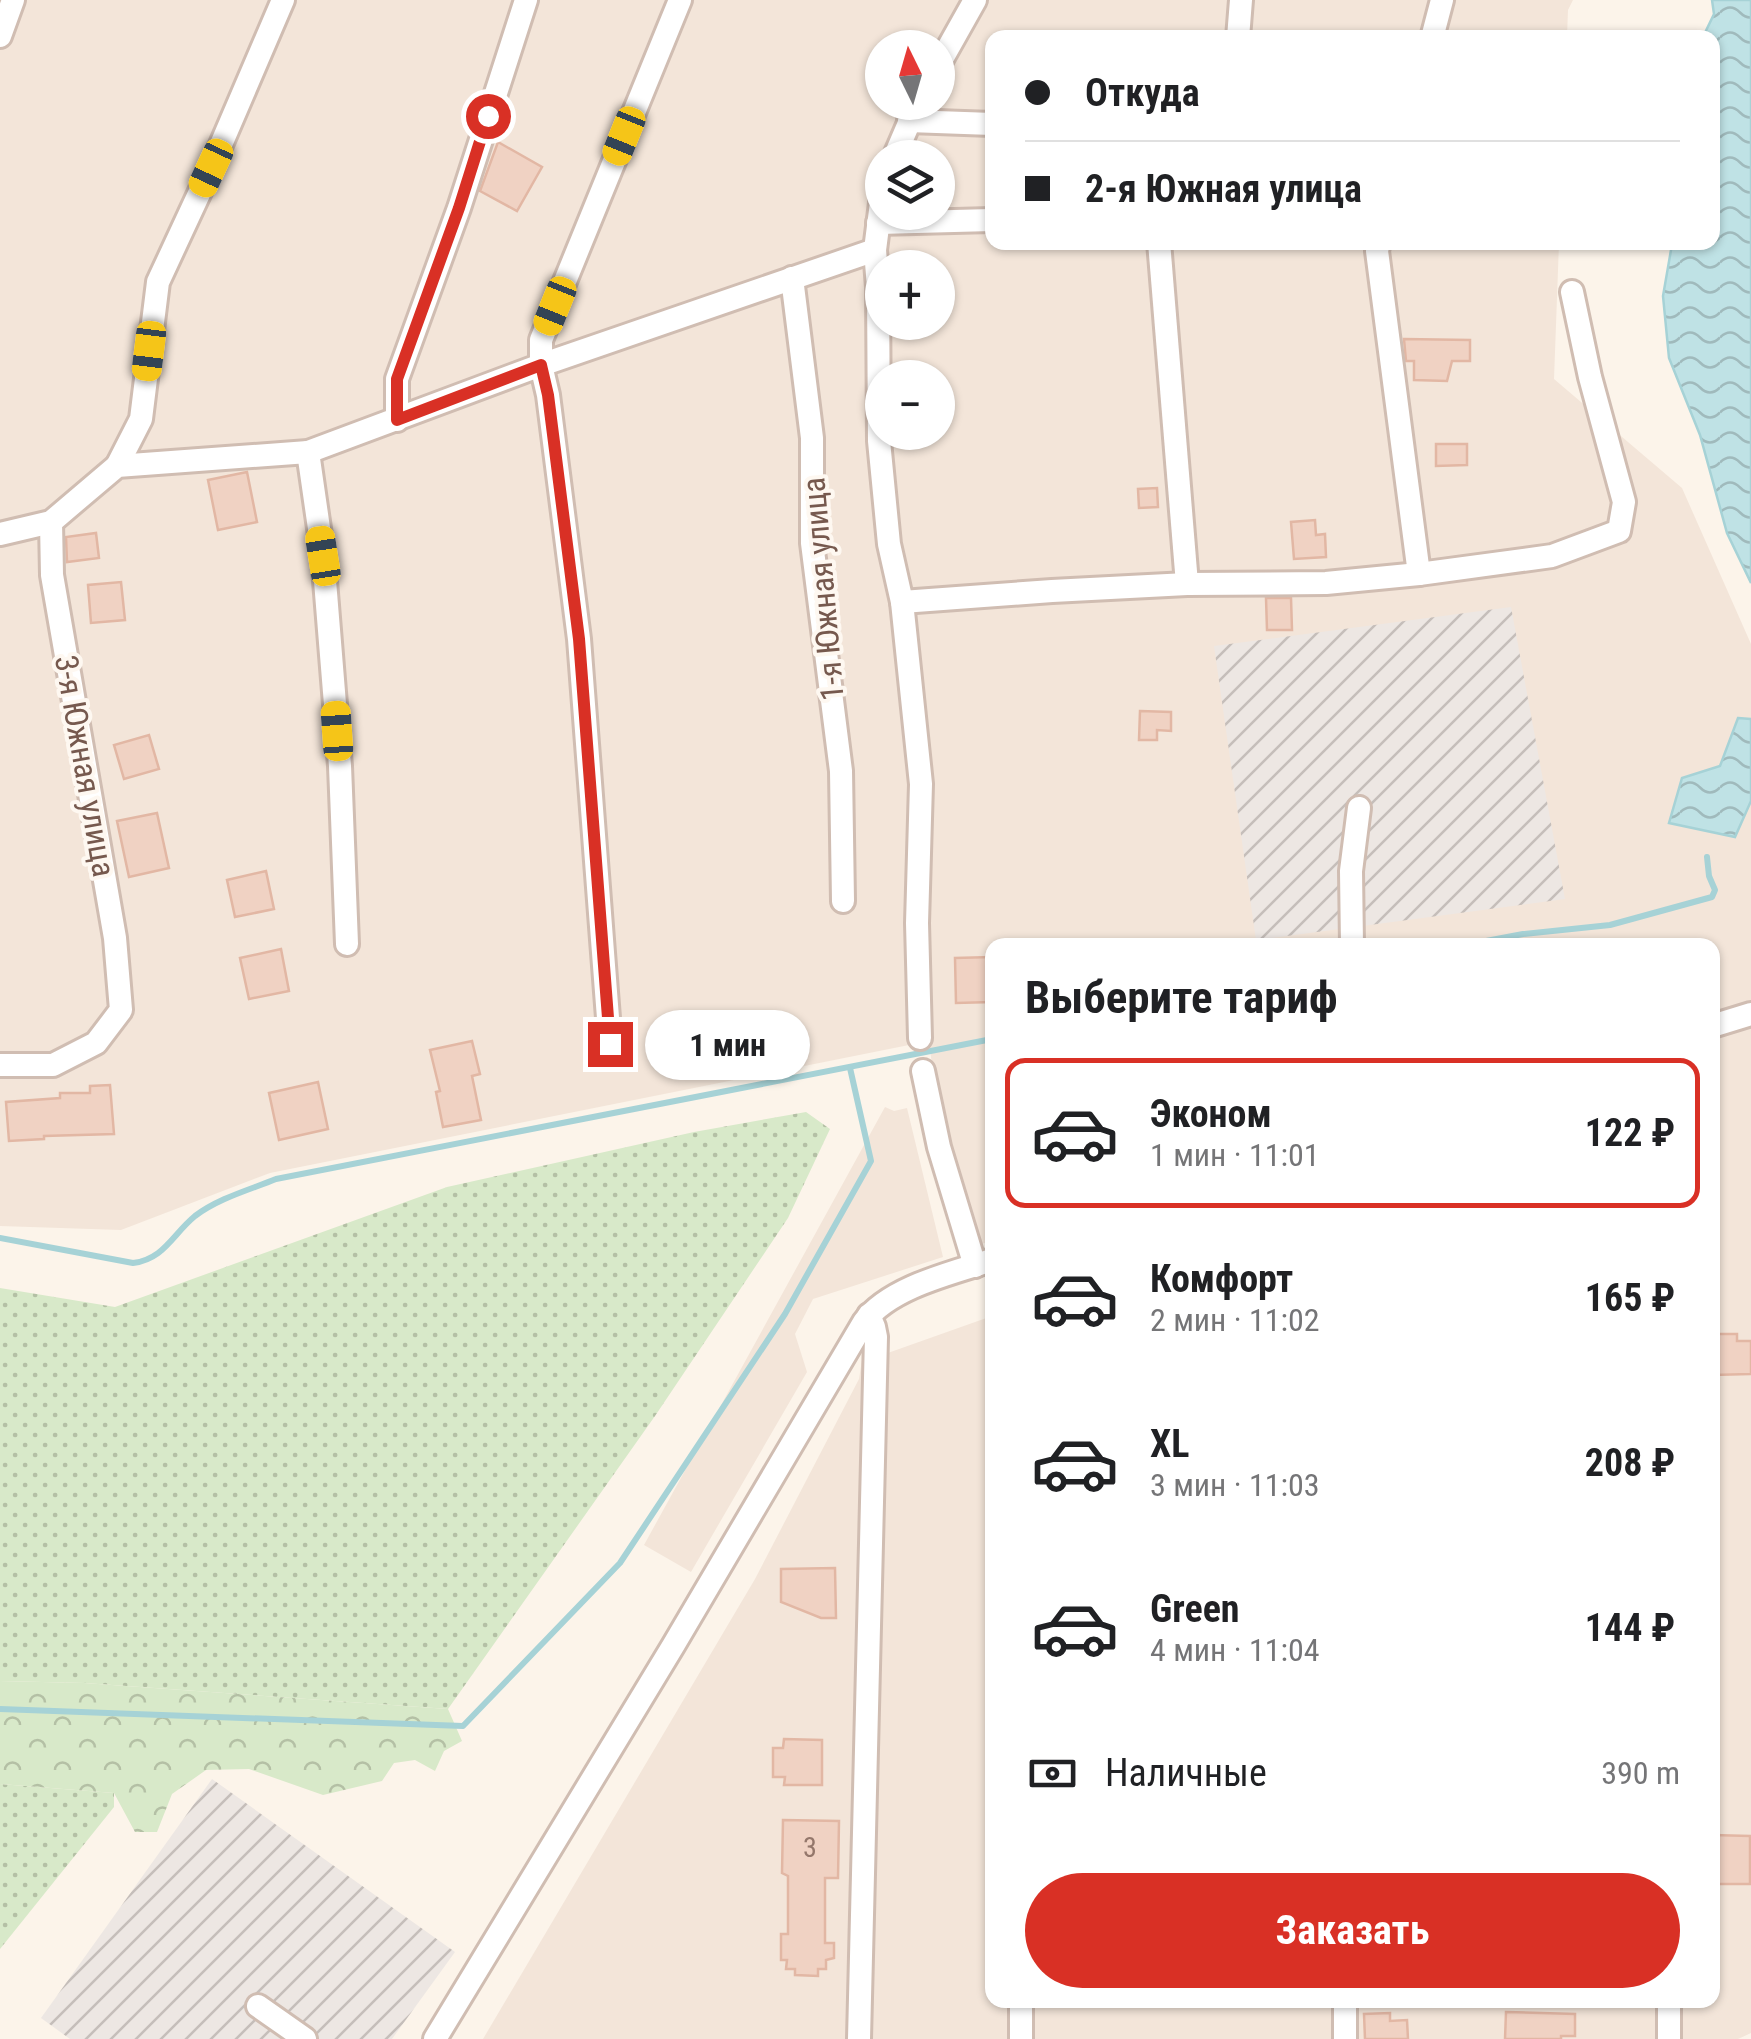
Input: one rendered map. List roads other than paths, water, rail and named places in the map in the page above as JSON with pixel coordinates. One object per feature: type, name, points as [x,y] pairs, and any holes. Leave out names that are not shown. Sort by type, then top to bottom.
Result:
[{"type":"street","points":[[0,36],[12,0]]},
{"type":"street","points":[[0,534],[52,522],[117,466],[141,419],[158,282],[283,0]]},
{"type":"street","points":[[397,420],[397,379],[459,208],[526,0]]},
{"type":"street","points":[[610,1044],[579,639],[541,365],[542,340],[680,0]]},
{"type":"street","points":[[955,36],[975,0]]},
{"type":"street","points":[[1239,30],[1241,0]]},
{"type":"street","points":[[1434,30],[1442,0]]},
{"type":"street","points":[[955,118],[985,123]]},
{"type":"street","points":[[955,221],[985,220]]},
{"type":"street","points":[[875,250],[877,230]]},
{"type":"street","points":[[1160,250],[1187,584]]},
{"type":"street","points":[[1377,250],[1419,574]]},
{"type":"street","points":[[117,466],[308,452],[541,365],[865,253]]},
{"type":"street","name":"1-я Южная улица","points":[[792,278],[812,438],[812,543],[841,771],[844,900]]},
{"type":"street","points":[[902,602],[1052,590],[1326,582],[1419,574],[1552,556],[1619,530],[1624,502],[1572,292]]},
{"type":"street","points":[[878,340],[879,441],[888,544],[902,602],[921,784],[917,923],[920,1038]]},
{"type":"street","points":[[308,452],[323,556],[340,766],[347,944]]},
{"type":"street","name":"3-я Южная улица","points":[[0,1065],[53,1065],[96,1043],[121,1010],[115,938],[52,575],[52,522]]},
{"type":"street","points":[[1352,938],[1350,871],[1359,808]]},
{"type":"street","points":[[1720,1024],[1751,1014]]},
{"type":"street","points":[[436,2039],[869,1315],[894,1296],[984,1263],[939,1146],[923,1071]]},
{"type":"street","points":[[860,2039],[876,1337],[869,1315]]},
{"type":"street","points":[[258,2006],[305,2039]]},
{"type":"street","points":[[1020,2039],[1022,2008]]},
{"type":"street","points":[[1345,2039],[1346,2008]]},
{"type":"street","points":[[1669,2008],[1669,2039]]},
{"type":"water","points":[[1712,0],[1751,0],[1751,583],[1727,533],[1700,435],[1669,358],[1663,296],[1671,250],[1720,250],[1720,30],[1706,30],[1714,14]]},
{"type":"water","points":[[1738,718],[1751,719],[1751,801],[1735,837],[1669,823],[1682,778],[1720,766]]},
{"type":"waterway","points":[[1502,938],[1610,925],[1712,897],[1715,890],[1707,857]]},
{"type":"waterway","points":[[0,1238],[133,1263],[144,1261],[204,1210],[276,1179],[985,1040]]},
{"type":"waterway","points":[[0,1709],[463,1726],[620,1563],[785,1314],[871,1161],[850,1068]]}]
